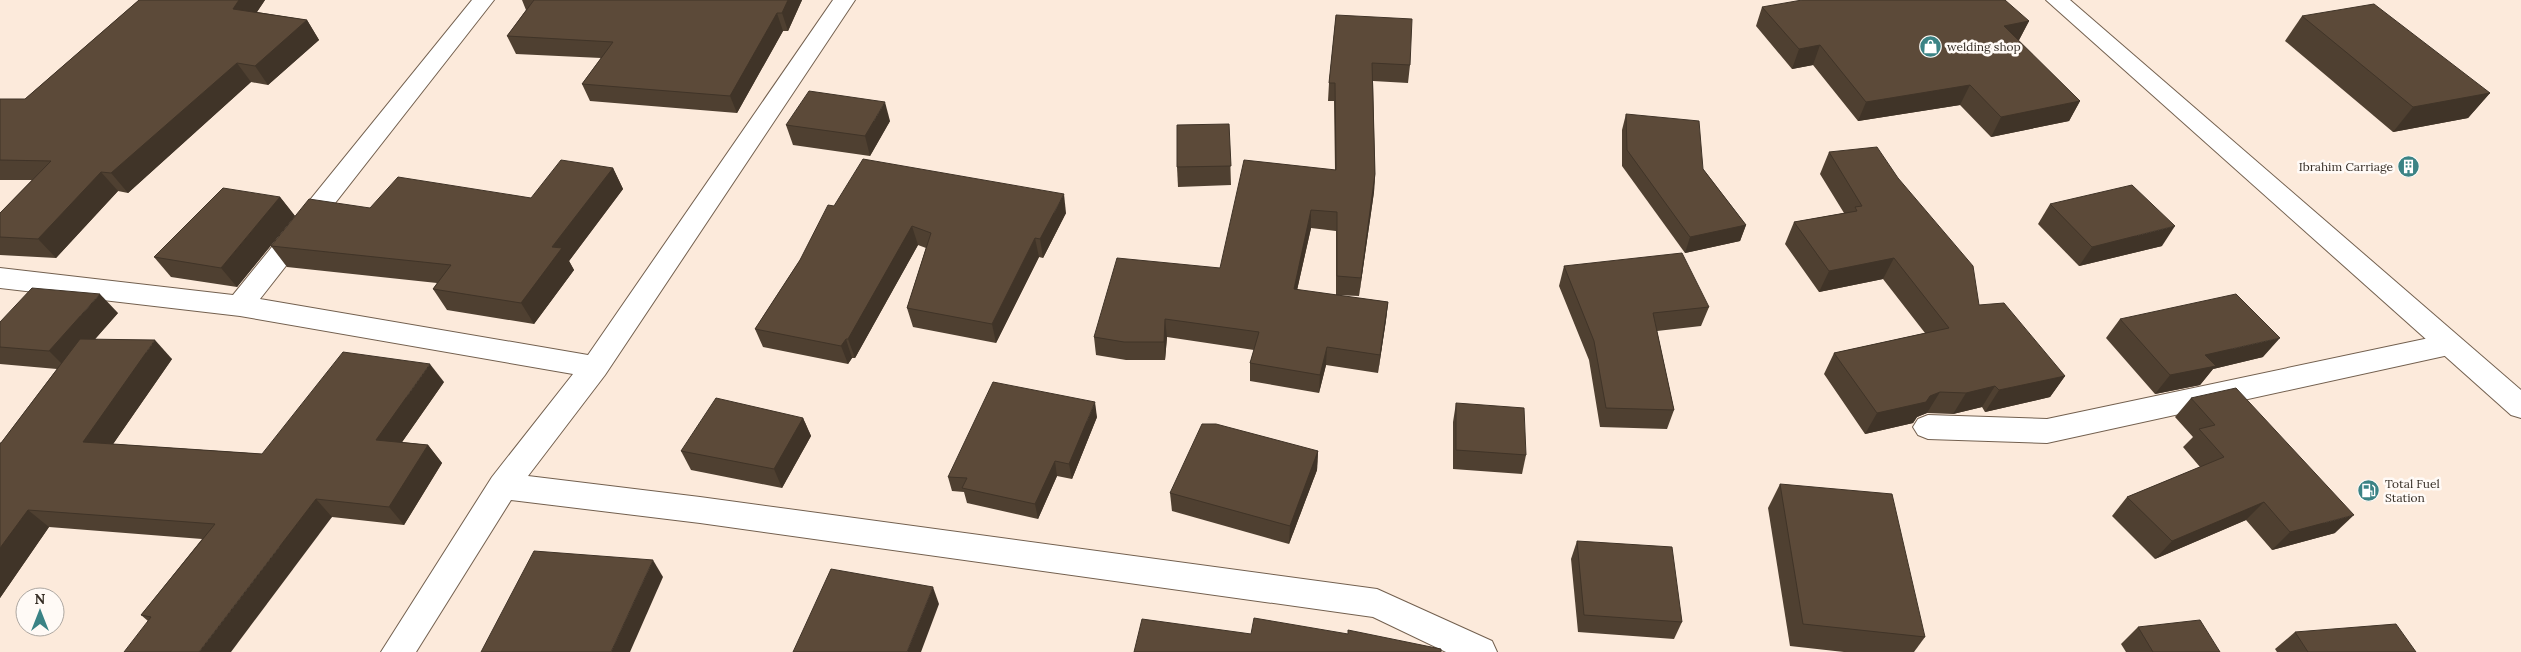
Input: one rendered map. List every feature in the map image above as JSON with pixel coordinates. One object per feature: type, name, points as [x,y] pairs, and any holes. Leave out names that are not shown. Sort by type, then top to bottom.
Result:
[{"type":"main road","points":[[240,306],[482,0]]},
{"type":"main road","points":[[398,652],[504,486],[595,367],[844,0]]},
{"type":"main road","points":[[2057,0],[2448,346],[2521,407]]},
{"type":"main road","points":[[0,278],[240,306],[595,367]]},
{"type":"main road","points":[[1928,427],[2047,431],[2448,346]]},
{"type":"main road","points":[[504,486],[700,510],[1377,604],[1480,652]]},
{"type":"building","points":[[139,0],[239,0],[233,9],[307,20],[255,66],[237,63],[111,173],[101,172],[38,239],[0,237],[0,213],[51,161],[0,160],[0,99],[25,99]]},
{"type":"building","points":[[534,0],[788,0],[782,13],[777,13],[730,96],[582,84],[613,42],[507,36]]},
{"type":"building","points":[[1802,0],[2005,0],[2029,21],[2004,26],[2080,101],[2001,117],[1970,85],[1866,102],[1820,45],[1799,49],[1762,7]]},
{"type":"building","points":[[2374,4],[2490,93],[2413,107],[2302,16]]},
{"type":"building","points":[[1336,15],[1412,19],[1410,65],[1372,63],[1375,174],[1361,278],[1337,276],[1337,212],[1311,210],[1294,289],[1388,302],[1380,355],[1327,347],[1320,375],[1250,363],[1259,332],[1165,319],[1164,342],[1124,342],[1094,337],[1117,258],[1220,268],[1244,160],[1336,170],[1335,83],[1329,83]]},
{"type":"building","points":[[809,91],[885,102],[865,136],[786,125]]},
{"type":"building","points":[[1626,114],[1699,121],[1703,169],[1746,225],[1690,237],[1627,150]]},
{"type":"building","points":[[1229,124],[1231,166],[1177,167],[1177,125]]},
{"type":"building","points":[[1877,147],[1898,178],[1973,266],[1979,305],[2004,303],[2065,376],[1999,390],[1995,386],[1966,393],[1940,392],[1930,396],[1926,402],[1877,413],[1834,353],[1949,328],[1894,258],[1829,271],[1794,222],[1857,211],[1855,207],[1862,206],[1829,152]]},
{"type":"building","points":[[863,159],[1064,194],[1040,239],[1035,238],[992,324],[907,308],[931,233],[912,226],[848,339],[841,346],[755,329],[800,260],[828,205],[834,206]]},
{"type":"building","points":[[561,160],[613,168],[552,247],[562,248],[521,303],[433,289],[451,265],[271,246],[309,199],[370,208],[398,177],[531,198]]},
{"type":"building","points":[[2132,185],[2175,226],[2092,247],[2050,204]]},
{"type":"building","points":[[223,188],[280,197],[221,268],[154,257]]},
{"type":"building","points":[[1682,253],[1709,307],[1653,313],[1674,410],[1606,408],[1594,341],[1564,266]]},
{"type":"building","points":[[32,288],[100,294],[49,351],[0,347],[0,322]]},
{"type":"building","points":[[2236,294],[2280,338],[2205,355],[2216,366],[2170,375],[2120,319]]},
{"type":"building","points":[[80,339],[155,340],[83,442],[262,454],[343,352],[430,364],[376,440],[428,445],[389,507],[316,499],[199,652],[124,652],[151,617],[141,615],[215,524],[28,510],[0,548],[0,443]]},
{"type":"building","points":[[993,382],[1095,402],[1069,464],[1055,461],[1035,504],[962,488],[967,478],[948,477]]},
{"type":"building","points":[[2236,388],[2354,515],[2290,532],[2264,502],[2172,541],[2127,497],[2224,457],[2199,429],[2215,425],[2191,398]]},
{"type":"building","points":[[716,398],[803,418],[774,469],[681,451]]},
{"type":"building","points":[[1456,403],[1524,408],[1526,455],[1456,450]]},
{"type":"building","points":[[1202,424],[1216,424],[1318,451],[1290,526],[1170,493]]},
{"type":"building","points":[[1780,484],[1892,494],[1925,637],[1803,624]]},
{"type":"building","points":[[1577,541],[1672,547],[1682,622],[1584,615]]},
{"type":"building","points":[[534,551],[653,560],[611,652],[481,652]]},
{"type":"building","points":[[831,569],[933,587],[907,652],[793,652]]},
{"type":"building","points":[[1254,618],[1348,634],[1348,630],[1441,649],[1441,652],[1134,652],[1142,619],[1251,634]]},
{"type":"building","points":[[2200,620],[2220,652],[2153,652],[2138,627]]},
{"type":"building","points":[[2396,624],[2416,652],[2308,652],[2295,632]]},
{"type":"place","name":"welding shop","points":[[1931,47]]},
{"type":"place","name":"Ibrahim Carriage","points":[[2409,167]]},
{"type":"place","name":"Total Fuel Station","points":[[2369,491]]}]
